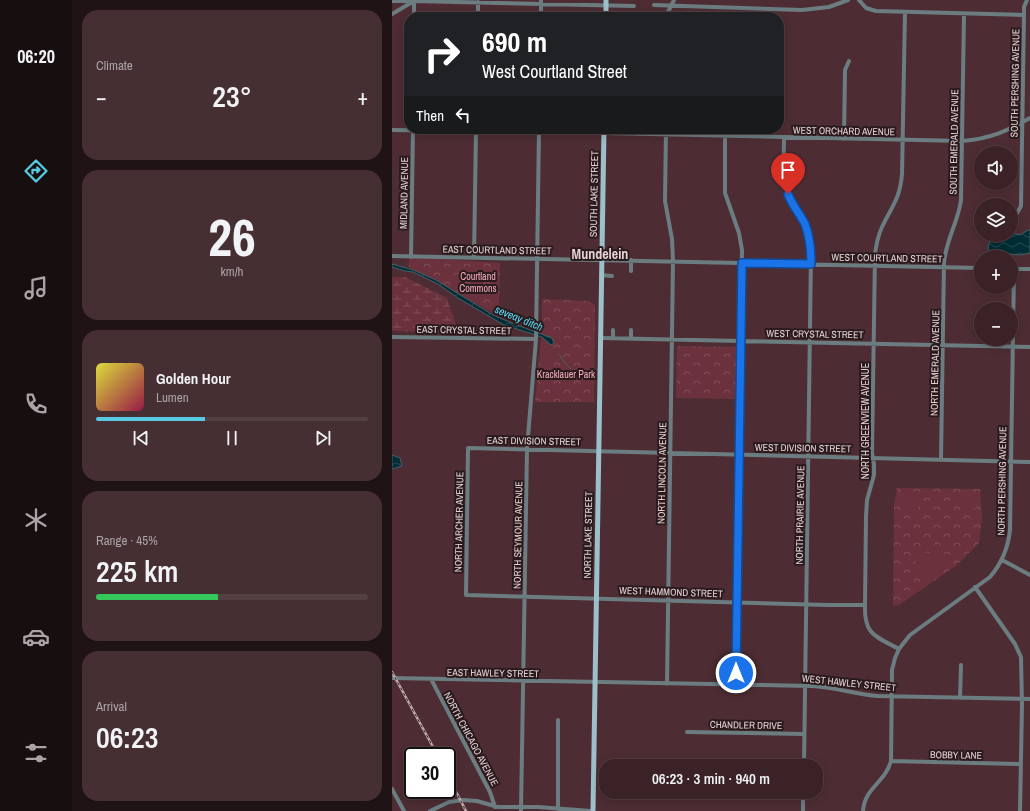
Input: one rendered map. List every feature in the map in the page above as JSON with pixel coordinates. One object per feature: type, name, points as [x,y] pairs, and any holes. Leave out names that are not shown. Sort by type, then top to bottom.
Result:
[{"type":"main road","name":"SOUTH LAKE STREET","points":[[602,260],[604,134]]},
{"type":"main road","name":"NORTH LAKE STREET","points":[[592,811],[602,260]]},
{"type":"street","points":[[668,12],[674,0]]},
{"type":"street","points":[[654,6],[808,9],[829,7],[848,0]]},
{"type":"street","points":[[859,0],[870,10],[1024,15]]},
{"type":"street","name":"SOUTH PERSHING AVENUE","points":[[1018,210],[1020,206],[1024,7],[1028,0]]},
{"type":"street","points":[[392,1],[606,2],[634,6]]},
{"type":"street","points":[[392,14],[414,1]]},
{"type":"street","points":[[414,1],[414,12]]},
{"type":"street","points":[[478,2],[478,12]]},
{"type":"street","name":"NORTH GREENVIEW AVENUE","points":[[899,649],[875,636],[869,630],[865,620],[865,605],[866,511],[867,500],[874,475],[872,453],[874,266],[879,236],[894,205],[901,186],[905,12]]},
{"type":"street","name":"SOUTH EMERALD AVENUE","points":[[944,267],[945,250],[948,238],[958,215],[961,200],[964,14]]},
{"type":"street","points":[[844,139],[845,70],[849,61]]},
{"type":"street","name":"WEST ORCHARD AVENUE","points":[[650,134],[962,141],[990,137],[1006,131],[1030,118]]},
{"type":"street","name":"WEST ORCHARD AVENUE","points":[[392,130],[404,130]]},
{"type":"street","name":"MIDLAND AVENUE","points":[[411,257],[413,134]]},
{"type":"street","points":[[474,258],[476,134]]},
{"type":"street","name":"NORTH SEYMOUR AVENUE","points":[[521,809],[527,449],[536,339],[539,134]]},
{"type":"street","name":"NORTH LINCOLN AVENUE","points":[[666,135],[665,201],[672,239],[673,261],[673,339],[666,684]]},
{"type":"street","points":[[725,136],[725,193],[739,233],[742,250],[736,685]]},
{"type":"street","name":"NORTH PRAIRIE AVENUE","points":[[784,138],[783,168],[786,186],[792,202],[807,231],[811,264],[804,759]]},
{"type":"street","name":"EAST COURTLAND STREET","points":[[392,256],[602,260]]},
{"type":"street","name":"WEST COURTLAND STREET","points":[[602,260],[974,268]]},
{"type":"street","points":[[631,260],[631,271]]},
{"type":"street","name":"NORTH EMERALD AVENUE","points":[[941,459],[944,267]]},
{"type":"street","points":[[1018,269],[1030,269]]},
{"type":"street","points":[[601,275],[612,276]]},
{"type":"street","points":[[613,330],[613,338]]},
{"type":"street","points":[[631,330],[631,338]]},
{"type":"street","name":"EAST CRYSTAL STREET","points":[[392,337],[536,339]]},
{"type":"street","name":"WEST CRYSTAL STREET","points":[[600,338],[974,345]]},
{"type":"street","name":"WEST CRYSTAL STREET","points":[[1013,346],[1030,347]]},
{"type":"street","name":"NORTH PERSHING AVENUE","points":[[975,587],[990,577],[1002,560],[1009,540],[1013,346]]},
{"type":"street","name":"EAST DIVISION STREET","points":[[468,448],[599,451]]},
{"type":"street","name":"NORTH ARCHER AVENUE","points":[[466,595],[468,448]]},
{"type":"street","name":"WEST DIVISION STREET","points":[[599,451],[1030,462]]},
{"type":"street","points":[[1002,560],[1030,575]]},
{"type":"street","points":[[863,811],[866,798],[874,786],[886,775],[891,761],[892,670],[899,649],[904,641],[917,628],[975,587],[1015,644],[1021,658],[1020,811]]},
{"type":"street","name":"WEST HAMMOND STREET","points":[[466,595],[865,605]]},
{"type":"street","points":[[960,698],[961,665]]},
{"type":"street","name":"EAST HAWLEY STREET","points":[[392,678],[594,683]]},
{"type":"street","name":"NORTH CHICAGO AVENUE","points":[[431,679],[490,792],[495,807]]},
{"type":"street","name":"WEST HAWLEY STREET","points":[[594,683],[824,686],[868,695],[1030,699]]},
{"type":"street","points":[[558,720],[558,810]]},
{"type":"street","name":"CHANDLER DRIVE","points":[[687,732],[804,734]]},
{"type":"street","name":"BOBBY LANE","points":[[891,761],[1021,764]]},
{"type":"street","points":[[392,788],[404,811]]},
{"type":"street","points":[[803,799],[803,811]]},
{"type":"street","points":[[430,811],[449,802],[463,800],[477,801],[495,807],[521,809],[538,806],[558,810],[592,811]]},
{"type":"green space","name":"Courtland Commons","points":[[409,257],[500,263],[499,316],[409,267]]},
{"type":"green space","points":[[392,277],[405,277],[447,298],[459,333],[392,331]]},
{"type":"green space","name":"Kracklauer Park","points":[[542,299],[588,301],[595,305],[594,402],[535,402],[542,329]]},
{"type":"green space","points":[[677,346],[737,347],[737,399],[676,398]]},
{"type":"green space","points":[[542,348],[552,349],[550,370],[540,369]]},
{"type":"green space","points":[[897,488],[980,489],[982,519],[979,543],[957,565],[899,605],[893,606],[894,505]]},
{"type":"green space","points":[[908,492],[916,492],[921,497],[919,508],[916,510],[908,510],[903,505],[903,497]]},
{"type":"green space","points":[[970,492],[976,495],[979,501],[976,507],[970,510],[964,507],[961,501],[964,495]]},
{"type":"green space","points":[[917,552],[945,554],[944,568],[935,567],[934,576],[915,574]]},
{"type":"water","points":[[1030,229],[1030,253],[1020,255],[1018,255],[1018,250],[989,250],[989,242],[1018,242],[1018,235],[1020,235]]},
{"type":"water","points":[[392,264],[413,270],[436,280],[493,315],[552,338],[554,343],[551,345],[542,337],[504,325],[458,298],[438,284],[413,272],[392,267]]},
{"type":"water","points":[[392,455],[400,458],[402,466],[392,469]]},
{"type":"waterway","points":[[559,354],[564,362],[581,379]]},
{"type":"railway","points":[[392,672],[433,747]]},
{"type":"railway","points":[[456,792],[466,811]]},
{"type":"district","name":"Mundelein","points":[[600,254]]},
{"type":"route","points":[[736,673],[742,263],[811,264],[811,254],[807,231],[788,194]]},
{"type":"water label","name":"seveay ditch","points":[[519,318]]}]
